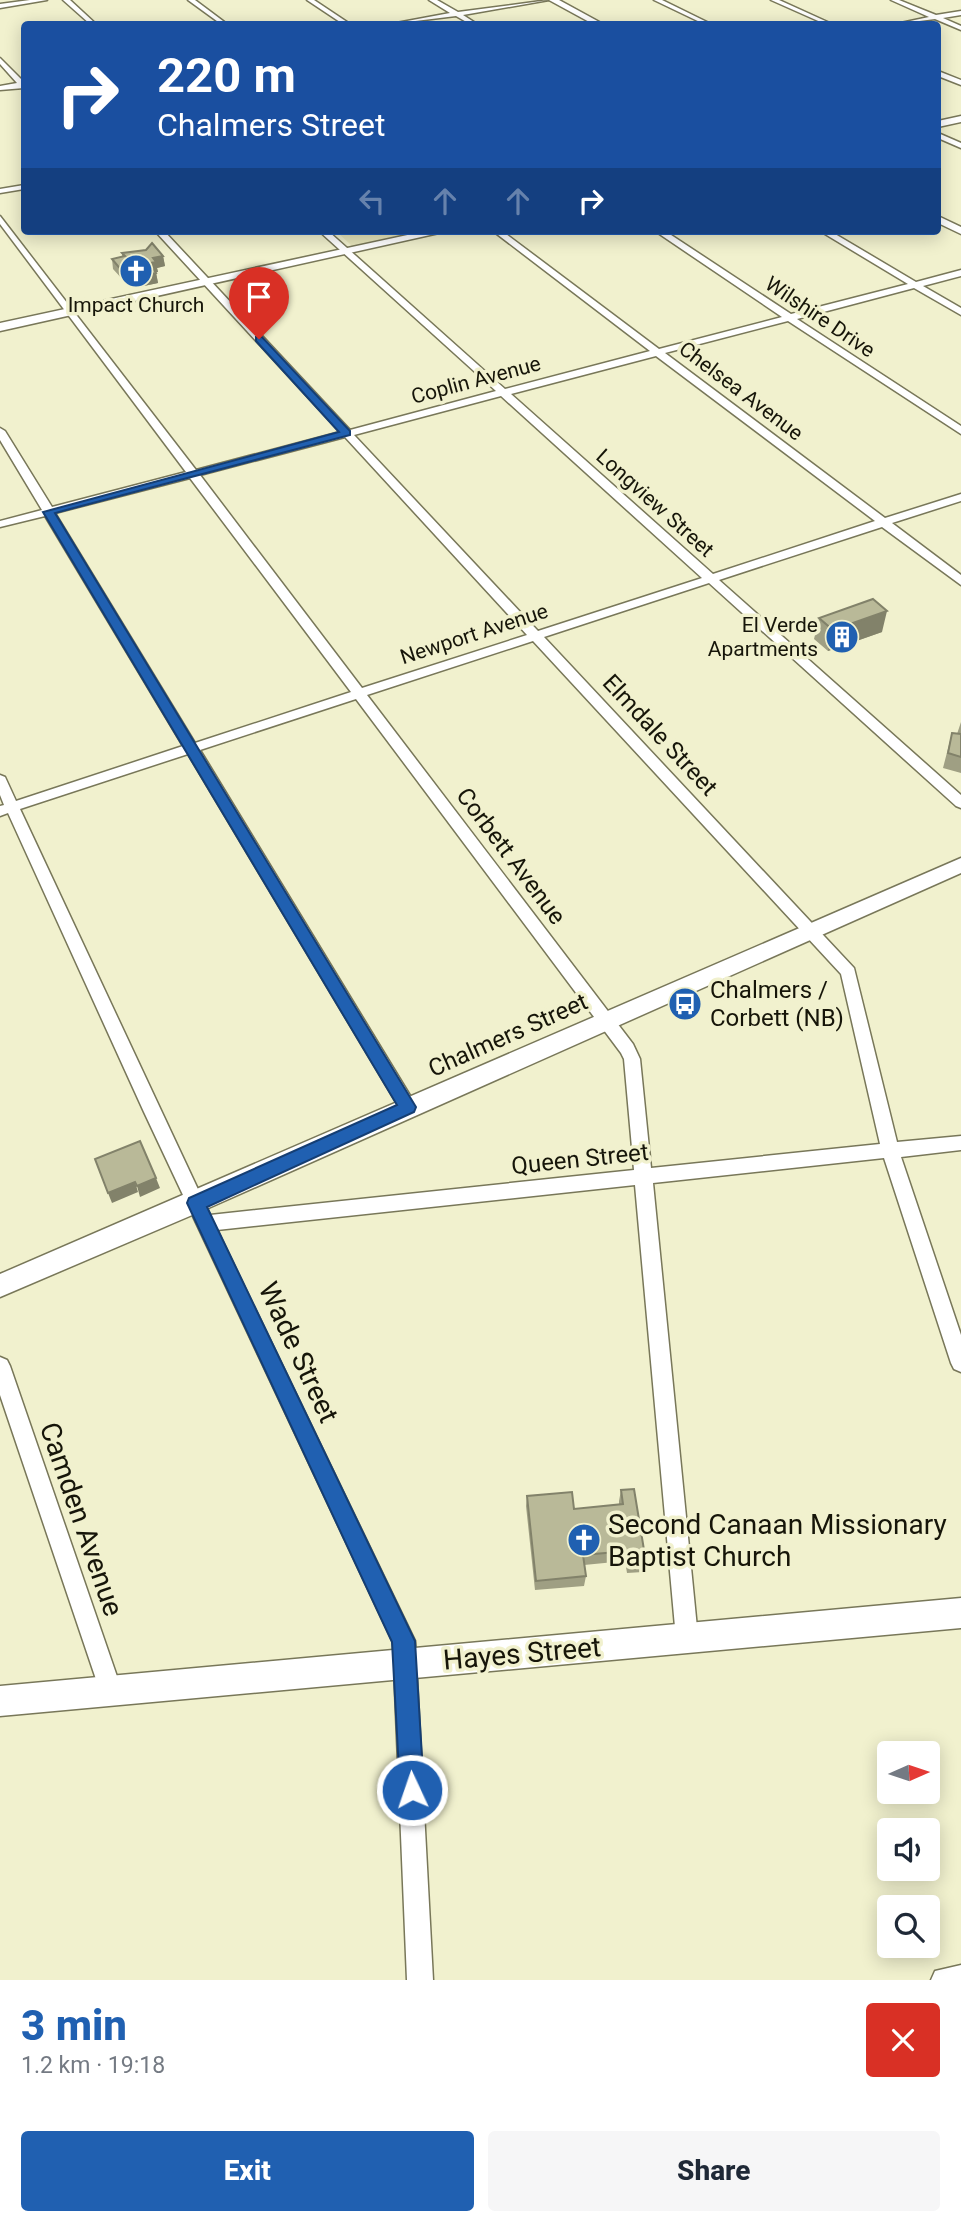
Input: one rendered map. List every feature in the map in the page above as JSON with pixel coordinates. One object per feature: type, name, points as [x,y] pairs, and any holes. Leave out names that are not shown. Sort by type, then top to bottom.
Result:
[{"type":"street","points":[[0,6],[44,0]]},
{"type":"street","points":[[66,0],[90,21]]},
{"type":"street","points":[[191,0],[220,21]]},
{"type":"street","points":[[310,0],[342,21]]},
{"type":"street","points":[[432,0],[468,21]]},
{"type":"street","points":[[415,21],[546,0]]},
{"type":"street","points":[[553,0],[593,21]]},
{"type":"street","points":[[657,0],[702,21]]},
{"type":"street","points":[[774,0],[822,21]]},
{"type":"street","points":[[894,0],[961,27]]},
{"type":"street","points":[[534,1],[572,21]]},
{"type":"street","points":[[918,21],[961,13]]},
{"type":"street","points":[[0,60],[21,82]]},
{"type":"street","points":[[941,74],[961,83]]},
{"type":"street","points":[[0,88],[21,85]]},
{"type":"street","points":[[941,123],[961,118]]},
{"type":"street","points":[[941,136],[961,146]]},
{"type":"street","points":[[0,191],[21,188]]},
{"type":"street","name":"Corbett Avenue","points":[[0,218],[621,1039],[632,1059],[687,1638]]},
{"type":"street","points":[[941,221],[961,231]]},
{"type":"street","name":"Elmdale Street","points":[[163,235],[852,980],[890,1151],[961,1363]]},
{"type":"street","name":"Longview Street","points":[[327,235],[961,803]]},
{"type":"street","points":[[0,327],[424,235]]},
{"type":"street","name":"Chelsea Avenue","points":[[502,235],[961,581]]},
{"type":"street","name":"Wilshire Drive","points":[[665,235],[961,431]]},
{"type":"street","points":[[831,235],[961,312]]},
{"type":"street","name":"Coplin Avenue","points":[[0,524],[961,273]]},
{"type":"street","points":[[0,431],[408,1107]]},
{"type":"street","name":"Newport Avenue","points":[[6,809],[522,638],[535,637],[961,497]]},
{"type":"street","name":"Wade Street","points":[[0,780],[6,809],[404,1641],[420,1980]]},
{"type":"street","name":"Chalmers Street","points":[[0,1286],[200,1213],[408,1107],[811,933],[961,865]]},
{"type":"street","name":"Queen Street","points":[[200,1213],[643,1177],[961,1143]]},
{"type":"street","name":"Camden Avenue","points":[[0,1366],[111,1691]]},
{"type":"street","name":"Hayes Street","points":[[0,1701],[961,1613]]},
{"type":"street","points":[[944,1980],[961,1978]]},
{"type":"shaded area","points":[[340,235],[402,235],[352,246]]},
{"type":"building","points":[[152,243],[163,256],[153,258],[156,262],[150,263],[156,273],[137,277],[131,269],[122,271],[112,259],[125,256],[122,253],[146,250]]},
{"type":"building","points":[[873,599],[887,611],[833,630],[819,618]]},
{"type":"building","points":[[952,733],[961,734],[961,757],[948,753]]},
{"type":"building","points":[[140,1141],[156,1178],[137,1186],[135,1182],[108,1193],[95,1159]]},
{"type":"building","name":"Second Canaan Missionary Baptist Church","points":[[634,1489],[646,1562],[630,1563],[628,1551],[583,1555],[586,1576],[536,1581],[527,1496],[572,1492],[574,1509],[623,1504],[621,1490]]},
{"type":"place","name":"Impact Church","points":[[136,271]]},
{"type":"place","name":"El Verde Apartments","points":[[842,637]]},
{"type":"place","name":"Chalmers / Corbett (NB)","points":[[685,1004]]},
{"type":"place","name":"Second Canaan Missionary Baptist Church","points":[[584,1540]]},
{"type":"route","points":[[259,339],[346,433],[48,512],[408,1107],[196,1203],[404,1641],[412,1790]]}]
